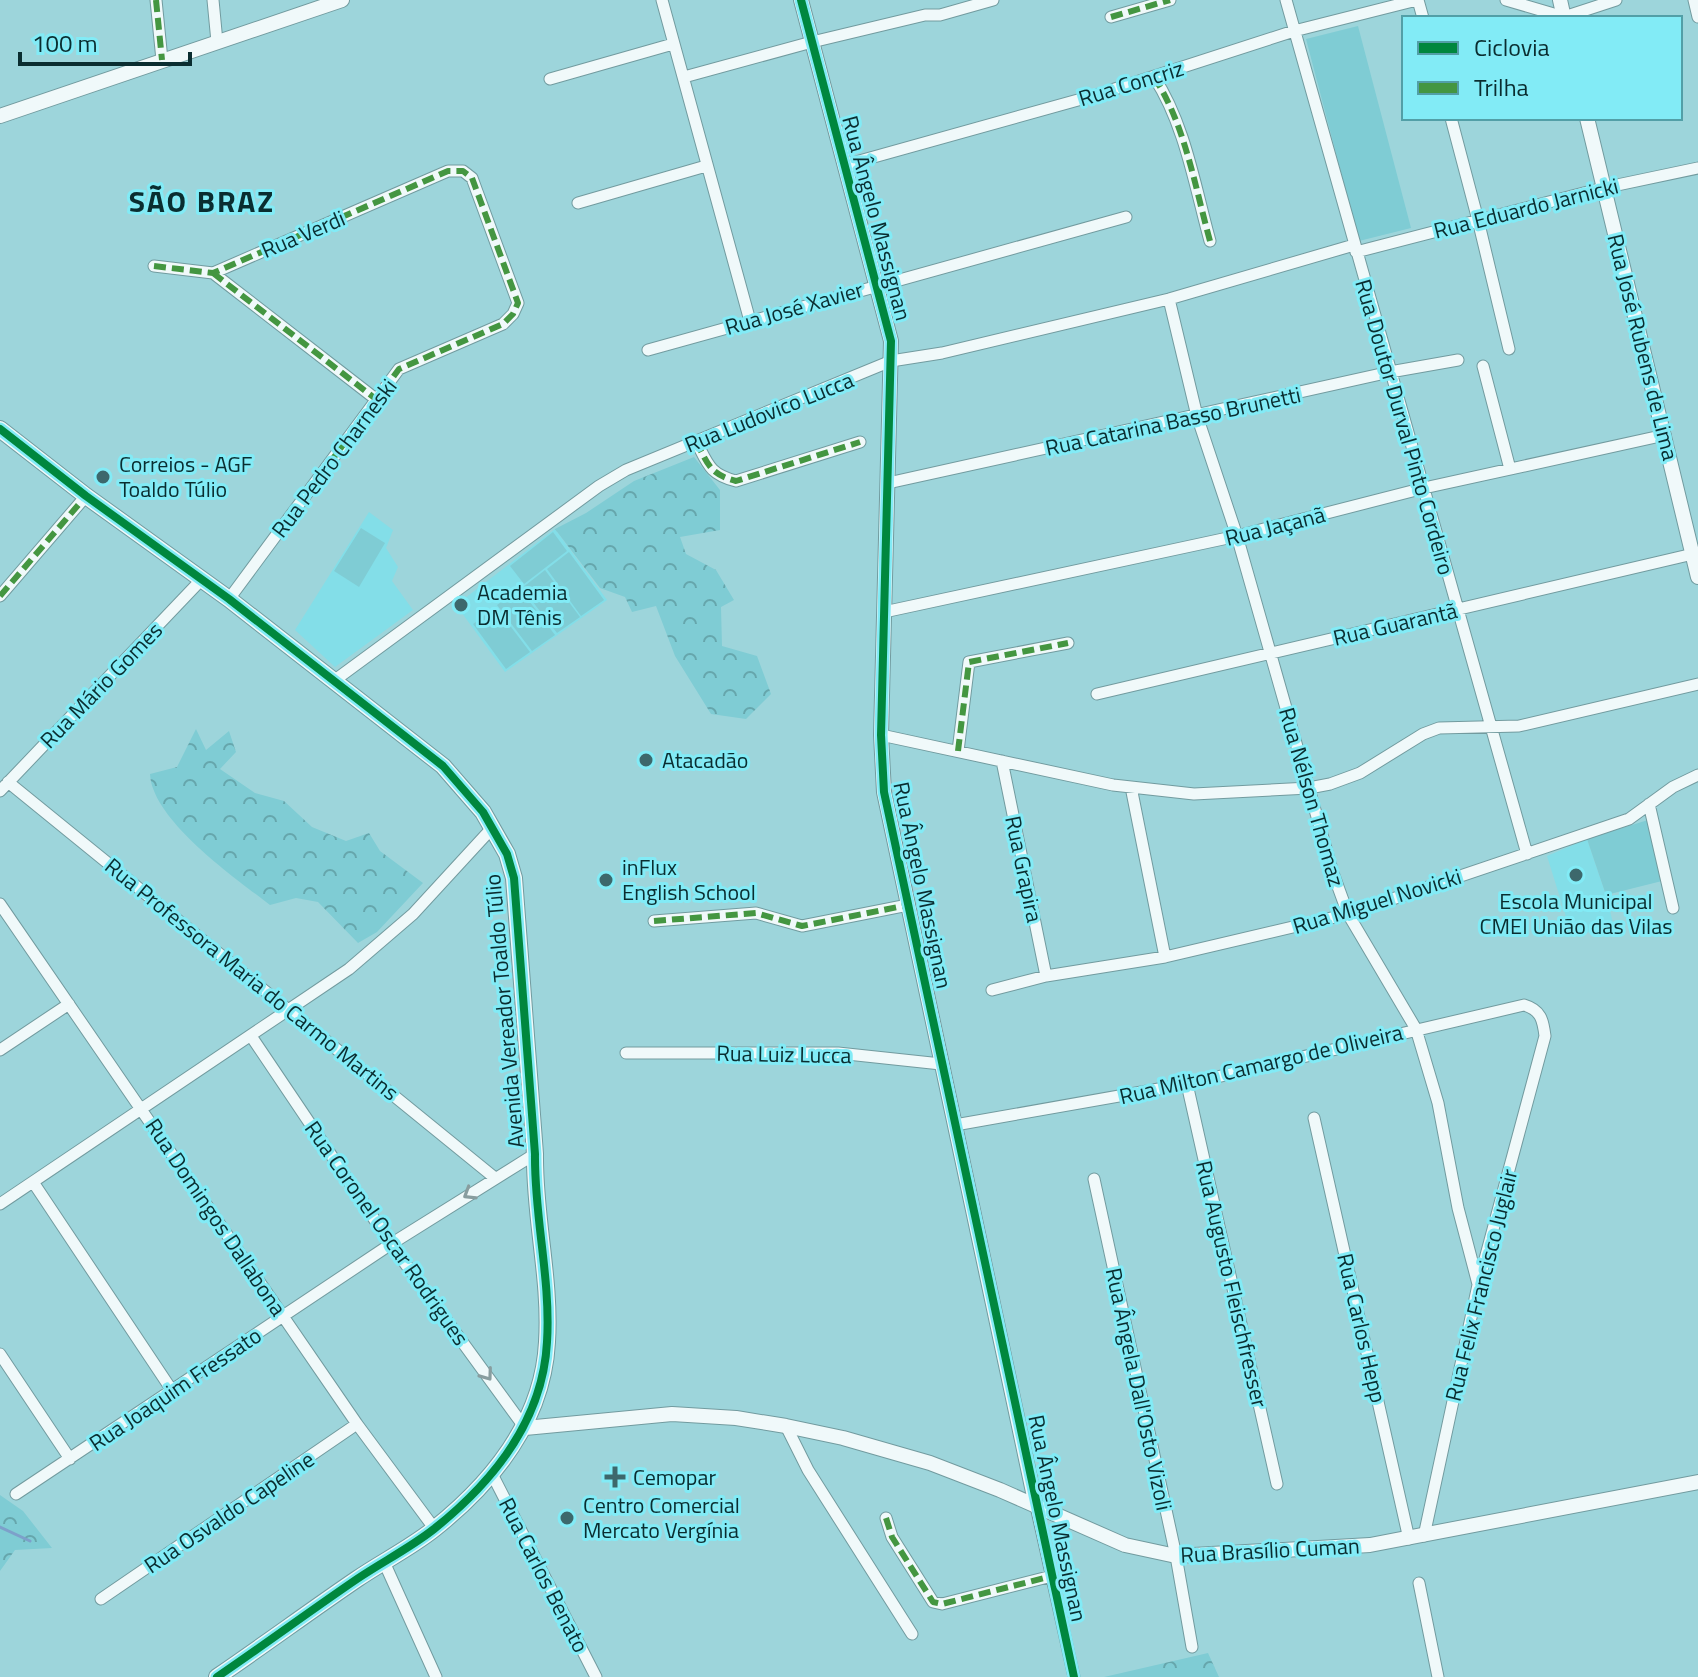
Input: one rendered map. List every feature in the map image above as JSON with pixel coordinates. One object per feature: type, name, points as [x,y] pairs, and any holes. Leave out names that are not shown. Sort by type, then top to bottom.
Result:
[{"type":"main road","name":"Avenida Vereador Toaldo Túlio","points":[[0,429],[86,496],[229,599],[443,766],[468,791],[493,827],[507,854],[514,878],[535,1180],[546,1279],[547,1343],[540,1392],[525,1428],[492,1474],[434,1528],[217,1677]]},
{"type":"street","points":[[156,0],[162,60]]},
{"type":"street","points":[[213,0],[217,42]]},
{"type":"street","points":[[0,116],[342,0]]},
{"type":"street","points":[[662,0],[750,321]]},
{"type":"street","name":"Rua Ângelo Massignan","points":[[801,0],[889,333],[891,361],[881,735],[884,792],[1074,1677]]},
{"type":"street","points":[[684,77],[812,42],[925,15],[940,15],[993,0]]},
{"type":"street","points":[[1111,17],[1144,3],[1170,0]]},
{"type":"street","name":"Rua Doutor Durval Pinto Cordeiro","points":[[1286,0],[1489,729],[1527,854]]},
{"type":"street","name":"Rua Concriz","points":[[845,165],[1154,77],[1294,31],[1418,0]]},
{"type":"street","points":[[1506,0],[1561,16]]},
{"type":"street","points":[[1567,16],[1616,0]]},
{"type":"street","points":[[1694,0],[1698,17]]},
{"type":"street","points":[[550,79],[673,44]]},
{"type":"street","points":[[1154,77],[1177,127],[1210,241]]},
{"type":"street","points":[[1452,120],[1509,349]]},
{"type":"street","name":"Rua José Rubens de Lima","points":[[1587,120],[1698,577]]},
{"type":"street","points":[[578,203],[706,166]]},
{"type":"street","name":"Rua Eduardo Jarnicki","points":[[1355,248],[1698,168]]},
{"type":"street","name":"Rua Verdi","points":[[213,273],[448,171],[463,171],[472,178],[518,303],[503,324]]},
{"type":"street","name":"Rua José Xavier","points":[[648,350],[1126,217]]},
{"type":"street","name":"Rua Ludovico Lucca","points":[[335,680],[599,486],[626,470],[891,361],[942,353],[1169,299],[1355,248]]},
{"type":"street","points":[[154,266],[213,273],[377,400]]},
{"type":"street","name":"Rua Nélson Thomaz","points":[[1169,299],[1197,416],[1237,536],[1333,873],[1348,914],[1416,1029],[1438,1103],[1458,1208],[1478,1285]]},
{"type":"street","name":"Rua Pedro Charneski","points":[[229,599],[399,369],[503,324]]},
{"type":"street","name":"Rua Catarina Basso Brunetti","points":[[888,483],[1390,372],[1458,360]]},
{"type":"street","points":[[1483,366],[1510,469]]},
{"type":"street","name":"Rua Jaçanã","points":[[884,612],[1237,536],[1424,488],[1665,435]]},
{"type":"street","points":[[696,441],[710,469],[718,476],[736,481],[860,442]]},
{"type":"street","points":[[0,596],[86,496]]},
{"type":"street","name":"Rua Guarantã","points":[[1097,694],[1693,554]]},
{"type":"street","name":"Rua Mário Gomes","points":[[4,786],[202,579]]},
{"type":"street","points":[[958,751],[969,662],[1068,643]]},
{"type":"street","points":[[881,735],[1131,787],[1194,794],[1309,788],[1360,773],[1423,734],[1439,728],[1519,726],[1698,684]]},
{"type":"street","name":"Rua Grapira","points":[[1002,761],[1046,976]]},
{"type":"street","name":"Rua Miguel Novicki","points":[[992,990],[1046,976],[1165,957],[1348,914],[1629,819],[1673,787],[1698,775]]},
{"type":"street","name":"Rua Professora Maria do Carmo Martins","points":[[4,786],[290,1009],[495,1178]]},
{"type":"street","points":[[1131,787],[1165,957]]},
{"type":"street","points":[[1649,804],[1673,908]]},
{"type":"street","points":[[0,1204],[349,969],[413,914],[493,827]]},
{"type":"street","name":"Rua Domingos Dallabona","points":[[0,904],[357,1424],[434,1528]]},
{"type":"street","points":[[654,921],[756,913],[802,926],[908,905]]},
{"type":"street","points":[[0,1050],[69,1004]]},
{"type":"street","name":"Rua Milton Camargo de Oliveira","points":[[955,1125],[1187,1084],[1524,1005],[1535,1009],[1543,1020],[1545,1036]]},
{"type":"street","name":"Rua Coronel Oscar Rodrigues","points":[[251,1036],[391,1244],[525,1428]]},
{"type":"street","name":"Rua Felix Francisco Juglair","points":[[1417,1537],[1478,1285],[1545,1036]]},
{"type":"street","name":"Rua Luiz Lucca","points":[[626,1053],[838,1053],[941,1064]]},
{"type":"street","name":"Rua Augusto Fleischfresser","points":[[1187,1084],[1277,1484]]},
{"type":"street","name":"Rua Carlos Hepp","points":[[1314,1118],[1417,1537]]},
{"type":"street","name":"Rua Joaquim Fressato","points":[[16,1494],[391,1244],[535,1154]]},
{"type":"street","name":"Rua Ângela Dall'Osto Vizoli","points":[[1094,1179],[1176,1556],[1192,1647]]},
{"type":"street","points":[[33,1182],[171,1389]]},
{"type":"street","points":[[0,1354],[70,1459]]},
{"type":"street","name":"Rua Brasílio Cuman","points":[[525,1428],[672,1414],[736,1418],[786,1426],[843,1438],[930,1463],[1125,1545],[1176,1556],[1349,1547],[1417,1537],[1698,1482]]},
{"type":"street","name":"Rua Osvaldo Capeline","points":[[101,1599],[357,1424]]},
{"type":"street","points":[[786,1426],[808,1470],[912,1634]]},
{"type":"street","name":"Rua Carlos Benato","points":[[492,1474],[596,1677]]},
{"type":"street","points":[[886,1518],[892,1537],[933,1602],[942,1604],[1052,1576]]},
{"type":"street","points":[[384,1562],[436,1677]]},
{"type":"street","points":[[1419,1583],[1438,1677]]},
{"type":"shaded area","points":[[369,512],[393,530],[386,548],[398,567],[392,581],[413,610],[335,667],[295,630]]},
{"type":"shaded area","points":[[555,529],[607,600],[505,672],[456,605]]},
{"type":"shaded area","name":"Escola Municipal CMEI União das Vilas","points":[[1587,839],[1614,927],[1572,936],[1547,856]]},
{"type":"green space","points":[[1358,26],[1411,228],[1359,241],[1306,39]]},
{"type":"green space","points":[[694,457],[720,490],[720,530],[680,537],[686,554],[716,570],[734,600],[721,607],[722,646],[757,656],[771,694],[746,719],[711,714],[675,656],[656,606],[632,612],[625,597],[600,588],[555,529],[586,513],[634,481]]},
{"type":"green space","points":[[361,528],[385,543],[359,587],[334,571]]},
{"type":"green space","points":[[553,532],[567,551],[524,584],[510,566]]},
{"type":"green space","points":[[569,552],[604,600],[581,616],[547,569]]},
{"type":"green space","points":[[545,570],[580,617],[557,633],[522,588]]},
{"type":"green space","points":[[520,589],[555,635],[532,651],[497,605]]},
{"type":"green space","points":[[496,607],[530,652],[506,669],[473,624]]},
{"type":"green space","points":[[196,729],[206,750],[229,731],[236,752],[220,769],[255,793],[284,801],[312,827],[346,841],[369,833],[380,851],[423,883],[377,932],[358,943],[318,902],[296,898],[270,905],[198,847],[180,829],[154,792],[150,774],[177,767]]},
{"type":"green space","points":[[1648,820],[1662,881],[1606,895],[1587,839]]},
{"type":"green space","points":[[0,1495],[23,1511],[52,1548],[15,1550],[0,1571]]},
{"type":"green space","points":[[1208,1653],[1219,1677],[1104,1677]]},
{"type":"waterway","points":[[0,1527],[30,1541]]},
{"type":"marked path","points":[[156,0],[162,60]]},
{"type":"marked path","points":[[1111,17],[1170,0]]},
{"type":"marked path","points":[[1154,77],[1181,135],[1210,241]]},
{"type":"marked path","points":[[154,266],[213,273],[448,171],[463,171],[472,178],[518,303],[513,314],[503,324],[399,369],[323,472]]},
{"type":"marked path","points":[[213,273],[377,400]]},
{"type":"marked path","points":[[696,441],[715,471],[736,481],[860,442]]},
{"type":"marked path","points":[[0,596],[86,496]]},
{"type":"marked path","points":[[958,751],[969,662],[1068,643]]},
{"type":"marked path","points":[[654,921],[756,913],[802,926],[908,905]]},
{"type":"marked path","points":[[886,1518],[892,1537],[933,1602],[942,1604],[1052,1576]]},
{"type":"cycle path","points":[[801,0],[891,341],[881,735],[884,792],[1074,1677]]},
{"type":"cycle path","points":[[0,429],[86,496],[229,599],[443,766],[483,812],[507,854],[514,878],[548,1318],[543,1371],[536,1398],[525,1423],[495,1470],[456,1511],[425,1536],[357,1579],[217,1677]]},
{"type":"place","name":"Correios - AGF Toaldo Túlio","points":[[103,477]]},
{"type":"place","name":"Academia DM Tênis","points":[[461,605]]},
{"type":"place","name":"Atacadão","points":[[646,760]]},
{"type":"place","name":"Escola Municipal CMEI União das Vilas","points":[[1576,875]]},
{"type":"place","name":"inFlux English School","points":[[606,880]]},
{"type":"place","name":"Cemopar","points":[[615,1477]]},
{"type":"place","name":"Centro Comercial Mercato Vergínia","points":[[567,1518]]},
{"type":"district","name":"SÃO BRAZ","points":[[202,202]]}]
